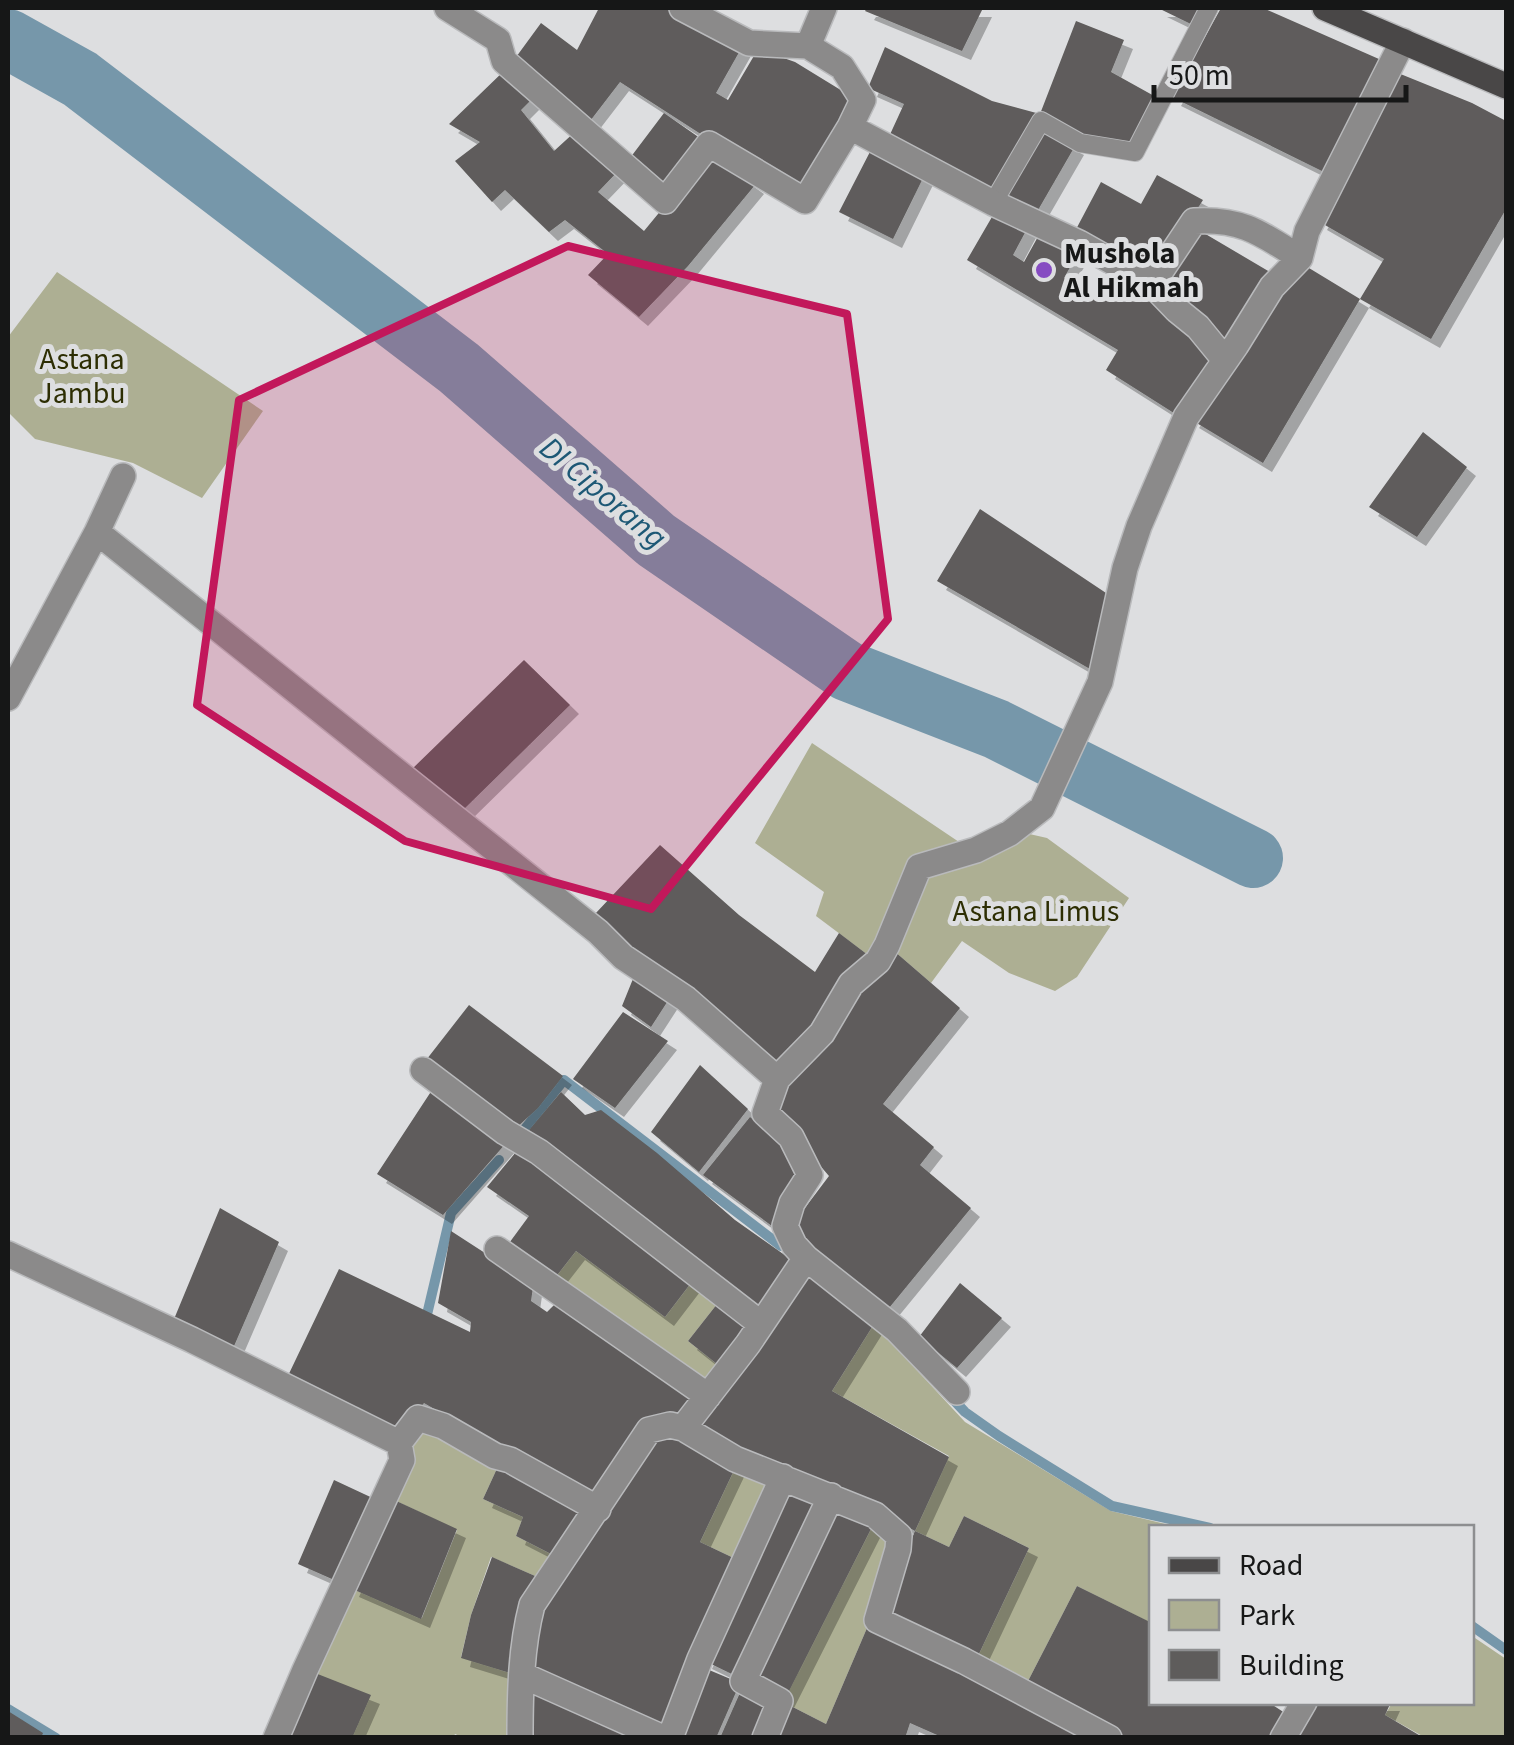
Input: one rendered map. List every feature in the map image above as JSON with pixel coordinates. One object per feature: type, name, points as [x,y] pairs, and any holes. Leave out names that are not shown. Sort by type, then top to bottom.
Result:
[{"type":"main road","points":[[1325,8],[1506,86]]},
{"type":"street","points":[[447,8],[498,40],[504,62],[665,202],[709,144],[804,201],[850,127],[862,100],[842,67],[808,46],[749,43],[682,8]]},
{"type":"street","points":[[808,46],[824,8]]},
{"type":"street","points":[[956,1392],[897,1330],[806,1258],[794,1244],[785,1226],[792,1203],[810,1176],[790,1137],[765,1113],[777,1079],[822,1032],[851,984],[878,961],[919,867],[976,850],[1010,833],[1042,808],[1100,682],[1139,526],[1186,417],[1272,287],[1300,258],[1307,231],[1402,41]]},
{"type":"street","points":[[850,127],[993,203],[1078,242],[1152,284],[1198,327],[1225,360]]},
{"type":"street","points":[[1152,284],[1194,221],[1218,219],[1252,228],[1300,258]]},
{"type":"street","points":[[8,698],[123,476]]},
{"type":"street","points":[[97,532],[623,957],[686,1000],[777,1079]]},
{"type":"street","points":[[423,1070],[538,1152],[762,1324]]},
{"type":"street","points":[[497,1249],[708,1396]]},
{"type":"street","points":[[8,1254],[399,1442]]},
{"type":"street","points":[[683,1428],[762,1324],[806,1258]]},
{"type":"street","points":[[276,1738],[402,1460],[399,1442],[418,1418],[444,1426],[598,1509]]},
{"type":"street","points":[[520,1738],[524,1632],[532,1605],[648,1430],[670,1424],[735,1459],[875,1514],[900,1536],[877,1620],[1110,1738]]},
{"type":"street","points":[[522,1676],[666,1738],[783,1477]]},
{"type":"street","points":[[765,1738],[780,1701],[743,1680],[830,1496]]},
{"type":"street","points":[[1283,1738],[1302,1705]]},
{"type":"lane","points":[[993,203],[1040,120],[1080,143],[1135,152],[1209,8]]},
{"type":"highlighted area","points":[[568,246],[847,314],[888,619],[651,909],[405,841],[197,705],[239,400]]},
{"type":"green space","name":"Astana Jambu","points":[[57,272],[263,411],[202,498],[133,463],[35,439],[8,412],[8,337]]},
{"type":"green space","name":"Astana Limus","points":[[812,743],[962,844],[913,862],[882,943],[868,955],[816,916],[824,892],[755,843]]},
{"type":"green space","name":"Astana Limus","points":[[1025,833],[1047,838],[1129,898],[1077,977],[1055,991],[1009,973],[962,941],[931,983],[893,950],[923,872]]},
{"type":"green space","points":[[576,1251],[665,1317],[694,1279],[721,1299],[688,1341],[722,1368],[707,1391],[551,1283]]},
{"type":"green space","points":[[874,1324],[965,1422],[1111,1511],[1170,1525],[1149,1525],[1149,1622],[1077,1586],[1027,1683],[977,1658],[1029,1548],[964,1516],[949,1547],[915,1531],[949,1456],[832,1391]]},
{"type":"green space","points":[[419,1421],[500,1462],[483,1499],[523,1517],[516,1536],[555,1556],[542,1579],[491,1557],[461,1657],[513,1674],[512,1737],[352,1737],[310,1671],[350,1588],[422,1618],[457,1530],[390,1498]]},
{"type":"green space","points":[[736,1466],[777,1484],[742,1562],[700,1542]]},
{"type":"green space","points":[[874,1523],[890,1537],[867,1628],[826,1724],[783,1702]]},
{"type":"green space","points":[[1474,1637],[1506,1659],[1506,1737],[1424,1737],[1385,1715],[1391,1705],[1474,1705]]},
{"type":"building","points":[[599,8],[670,8],[742,47],[716,93],[728,100],[758,49],[795,62],[857,100],[803,195],[620,82],[587,125],[511,64],[541,23],[577,50]]},
{"type":"building","points":[[983,8],[962,51],[865,11]]},
{"type":"building","points":[[1158,8],[1205,8],[1195,26]]},
{"type":"building","points":[[1221,8],[1263,8],[1388,63],[1326,173],[1172,97]]},
{"type":"building","points":[[1076,21],[1124,40],[1111,72],[1156,97],[1131,148],[1093,140],[1040,114]]},
{"type":"building","points":[[885,47],[992,101],[1040,114],[992,198],[887,141],[904,104],[868,88]]},
{"type":"building","points":[[506,69],[536,95],[521,110],[554,151],[577,130],[622,167],[598,192],[644,231],[709,152],[755,185],[688,266],[639,317],[588,275],[608,254],[565,220],[549,232],[505,190],[492,202],[455,161],[480,142],[449,124]]},
{"type":"building","points":[[1398,73],[1506,121],[1506,209],[1431,339],[1360,299],[1384,259],[1318,221]]},
{"type":"building","points":[[664,113],[707,143],[665,197],[627,162]]},
{"type":"building","points":[[1041,129],[1075,146],[1034,217],[999,200]]},
{"type":"building","points":[[873,146],[925,174],[893,239],[839,212]]},
{"type":"building","points":[[1157,175],[1203,200],[1152,279],[1073,235],[1101,182],[1141,204]]},
{"type":"building","points":[[996,210],[1028,227],[1013,255],[1024,262],[1040,233],[1078,253],[1064,278],[1095,297],[1112,270],[1148,294],[1216,359],[1177,415],[1106,370],[1118,350],[967,260]]},
{"type":"building","points":[[1197,229],[1275,275],[1224,350],[1159,283]]},
{"type":"building","points":[[1304,265],[1360,299],[1263,463],[1190,419]]},
{"type":"building","points":[[1423,432],[1467,467],[1417,537],[1369,507]]},
{"type":"building","points":[[980,509],[1109,595],[1090,669],[937,581]]},
{"type":"building","points":[[524,660],[570,705],[461,812],[410,771]]},
{"type":"building","points":[[660,845],[739,915],[815,972],[839,933],[868,955],[814,1030],[777,1068],[595,914]]},
{"type":"building","points":[[893,950],[960,1008],[883,1104],[934,1147],[920,1165],[971,1208],[889,1308],[811,1250],[792,1225],[829,1176],[774,1112],[773,1091]]},
{"type":"building","points":[[637,969],[673,993],[651,1027],[622,1006]]},
{"type":"building","points":[[469,1005],[563,1076],[515,1129],[423,1064]]},
{"type":"building","points":[[623,1012],[668,1041],[615,1108],[573,1079]]},
{"type":"building","points":[[700,1065],[748,1109],[699,1172],[651,1132]]},
{"type":"building","points":[[434,1087],[507,1142],[443,1215],[377,1174]]},
{"type":"building","points":[[561,1092],[585,1115],[601,1110],[735,1220],[796,1263],[759,1316],[525,1135]]},
{"type":"building","points":[[750,1117],[781,1143],[803,1173],[776,1229],[703,1175]]},
{"type":"building","points":[[521,1146],[694,1279],[665,1317],[576,1251],[551,1283],[504,1250],[529,1216],[487,1187]]},
{"type":"building","points":[[220,1208],[279,1242],[231,1353],[172,1324]]},
{"type":"building","points":[[451,1231],[533,1287],[531,1301],[547,1312],[559,1300],[700,1395],[680,1420],[656,1418],[596,1502],[424,1403],[397,1436],[285,1382],[339,1269],[470,1332],[471,1322],[438,1303]]},
{"type":"building","points":[[805,1271],[874,1324],[832,1391],[949,1457],[915,1531],[884,1513],[691,1426]]},
{"type":"building","points":[[960,1283],[1002,1318],[957,1368],[919,1337]]},
{"type":"building","points":[[721,1299],[755,1324],[722,1368],[688,1341]]},
{"type":"building","points":[[675,1430],[736,1466],[700,1542],[742,1562],[670,1731],[525,1672],[527,1627],[651,1435]]},
{"type":"building","points":[[500,1462],[590,1512],[555,1556],[516,1536],[523,1517],[483,1499]]},
{"type":"building","points":[[334,1480],[379,1501],[341,1583],[298,1564]]},
{"type":"building","points":[[783,1486],[824,1506],[742,1679],[703,1660]]},
{"type":"building","points":[[390,1498],[457,1529],[421,1619],[350,1588]]},
{"type":"building","points":[[829,1507],[874,1523],[785,1699],[745,1680]]},
{"type":"building","points":[[964,1516],[1029,1548],[977,1658],[883,1615],[915,1531],[949,1547]]},
{"type":"building","points":[[492,1557],[542,1579],[513,1674],[461,1658],[471,1615]]},
{"type":"building","points":[[1077,1586],[1149,1622],[1149,1705],[1273,1705],[1288,1715],[1275,1738],[1128,1738],[1027,1683]]},
{"type":"building","points":[[867,1628],[1095,1738],[944,1738],[910,1723],[905,1738],[768,1738],[783,1702],[826,1724]]},
{"type":"building","points":[[702,1667],[740,1683],[716,1738],[691,1738],[675,1730]]},
{"type":"building","points":[[310,1671],[371,1695],[352,1738],[283,1738]]},
{"type":"building","points":[[527,1686],[648,1738],[525,1738]]},
{"type":"building","points":[[743,1686],[777,1702],[760,1738],[720,1738]]},
{"type":"building","points":[[1310,1705],[1390,1705],[1385,1715],[1424,1738],[1289,1738]]},
{"type":"building","points":[[8,1711],[43,1733],[41,1738],[8,1738]]},
{"type":"waterway","name":"DI Ciporang","points":[[8,39],[80,79],[459,368],[656,540],[847,671],[996,729],[1253,858]]},
{"type":"waterway","points":[[520,1135],[564,1080],[781,1246]]},
{"type":"waterway","points":[[425,1323],[451,1213],[499,1160]]},
{"type":"waterway","points":[[949,1395],[965,1412],[999,1436],[1112,1506],[1197,1525]]},
{"type":"waterway","points":[[1474,1627],[1506,1650]]},
{"type":"waterway","points":[[8,1709],[56,1738]]},
{"type":"place","name":"Mushola Al Hikmah","points":[[1044,270]]}]
